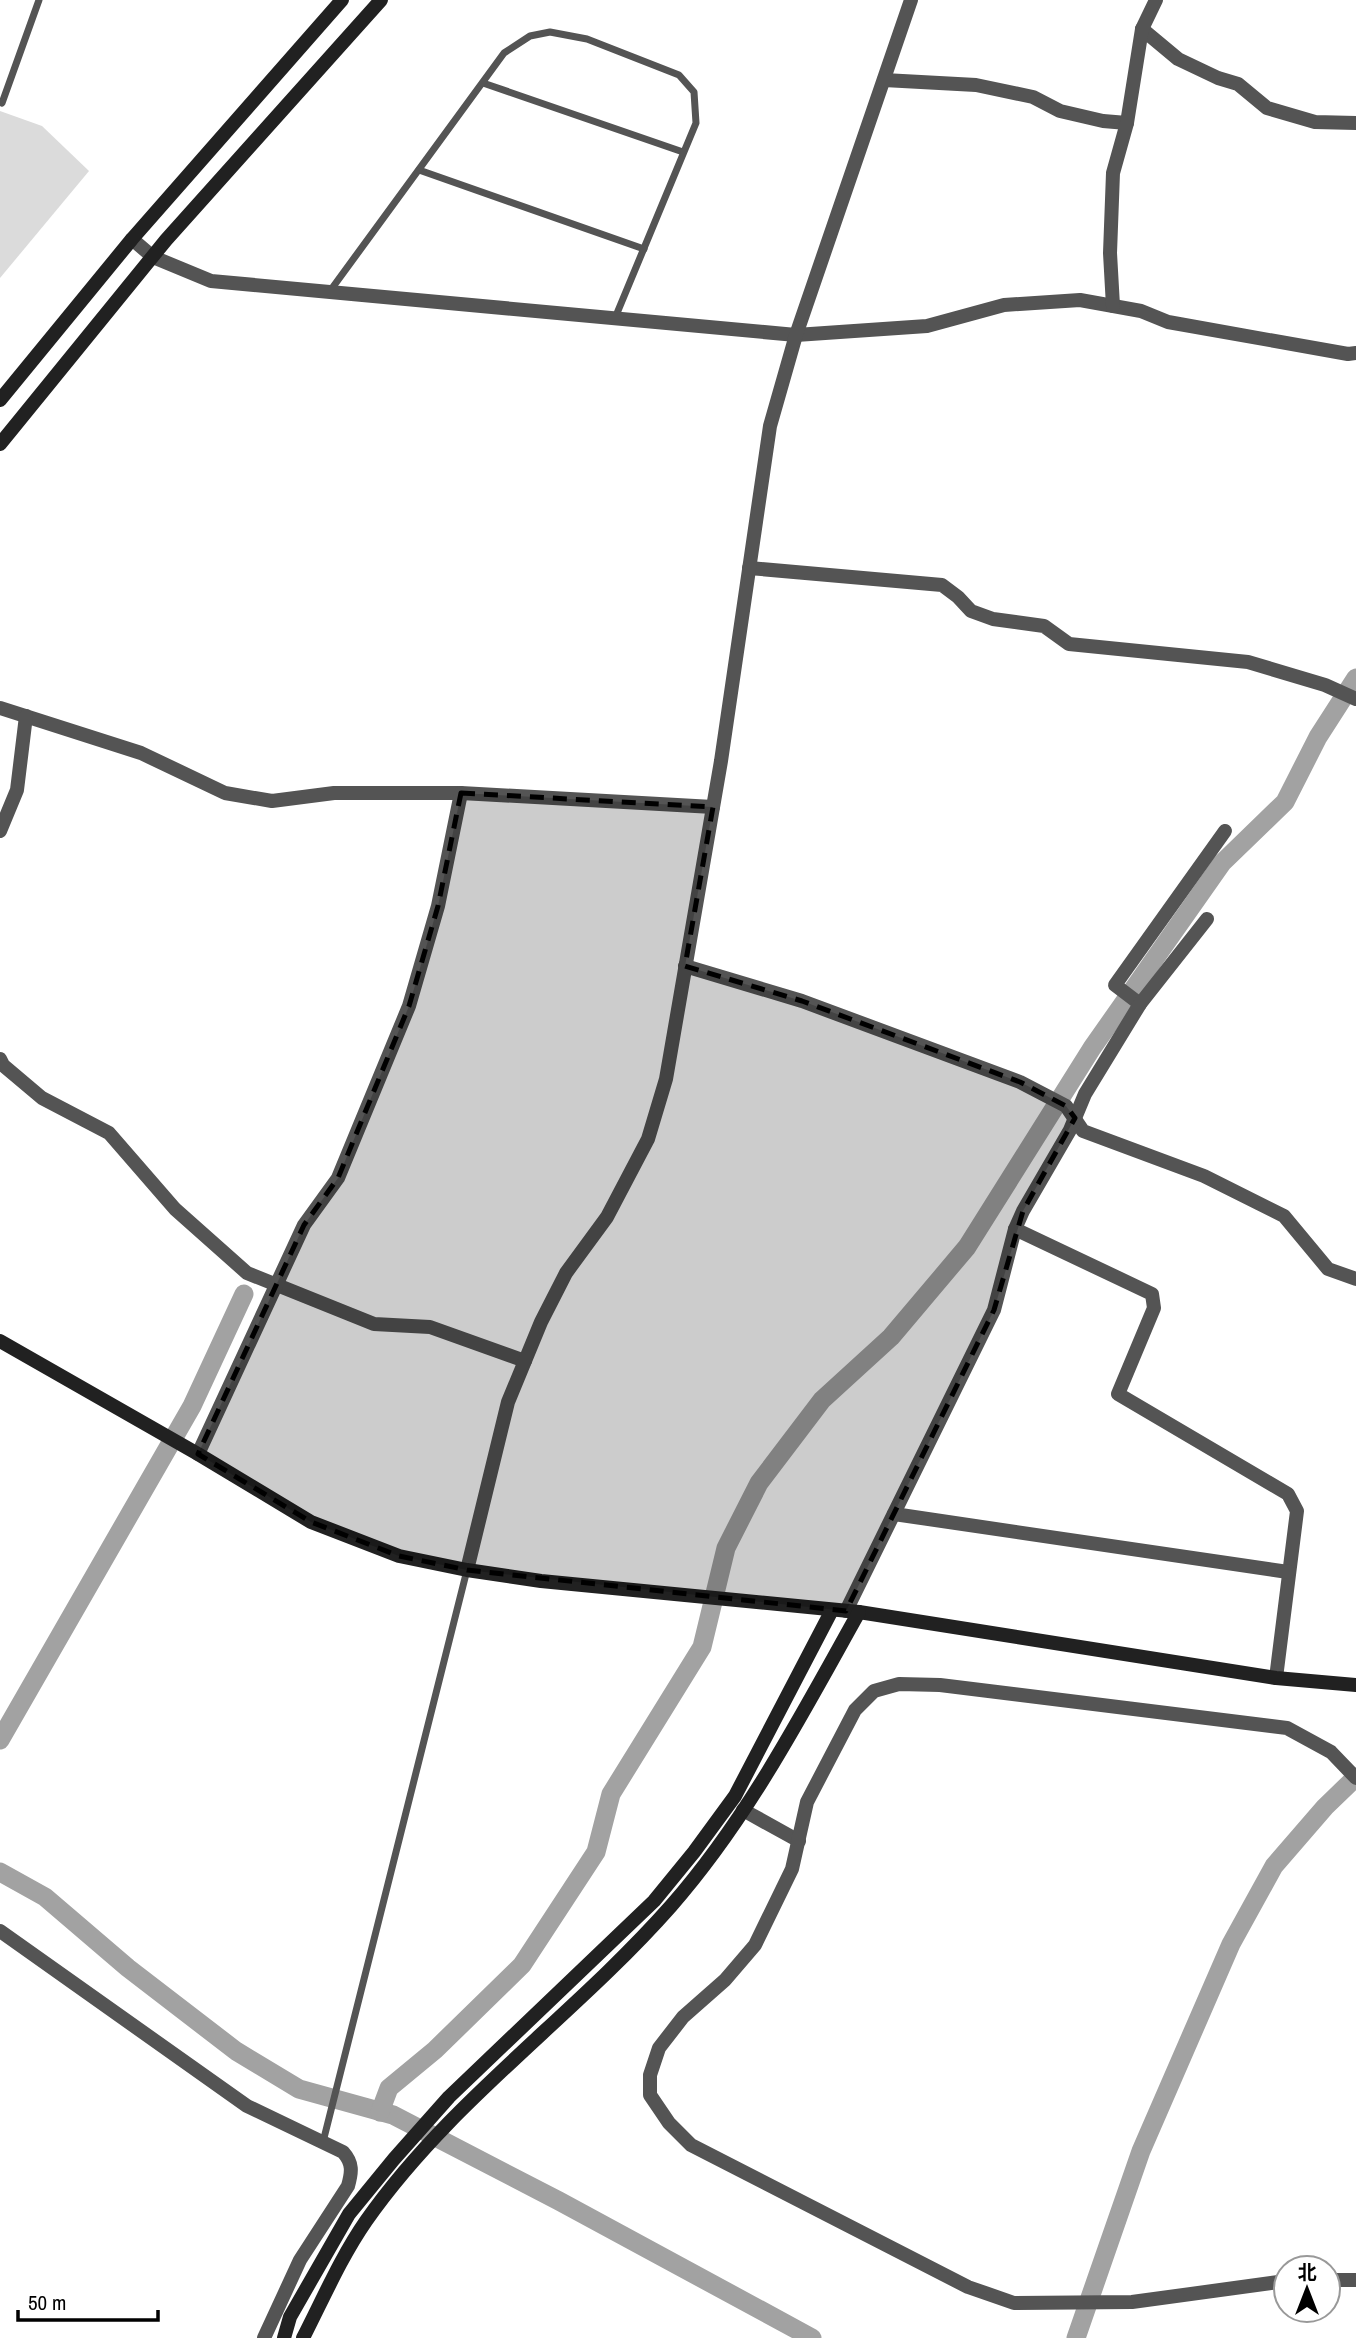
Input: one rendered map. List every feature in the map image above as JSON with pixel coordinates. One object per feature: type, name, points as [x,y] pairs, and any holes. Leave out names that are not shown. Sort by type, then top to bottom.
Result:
[{"type":"street","points":[[0,400],[132,239],[342,0]]},
{"type":"street","points":[[0,444],[153,257],[381,0]]},
{"type":"street","points":[[467,1570],[508,1402],[541,1322],[566,1273],[607,1217],[648,1139],[666,1079],[713,807],[770,426],[796,335],[911,0]]},
{"type":"street","points":[[1113,306],[1110,253],[1113,173],[1127,123],[1142,29],[1156,0]]},
{"type":"street","points":[[1142,29],[1178,59],[1238,85],[1267,108],[1315,122],[1356,123]]},
{"type":"street","points":[[884,80],[976,85],[1033,97],[1060,111],[1103,121],[1127,123]]},
{"type":"street","points":[[132,239],[153,257],[211,281],[796,335],[927,326],[1004,304],[1080,300],[1141,312],[1168,322],[1356,354]]},
{"type":"street","points":[[749,568],[942,585],[971,611],[993,619],[1044,626],[1069,644],[1248,663],[1325,685],[1356,699]]},
{"type":"street","points":[[0,708],[141,753],[225,793],[272,801],[334,793],[461,793],[713,807]]},
{"type":"street","points":[[0,831],[17,790],[26,716]]},
{"type":"street","points":[[197,1454],[304,1225],[338,1178],[409,1006],[438,906],[461,793]]},
{"type":"street","points":[[1140,1003],[1115,985],[1225,831]]},
{"type":"street","points":[[303,2338],[333,2277],[365,2222],[406,2169],[466,2106],[670,1907],[707,1863],[771,1769],[994,1310],[1015,1229],[1070,1112],[1085,1094],[1140,1003],[1207,919]]},
{"type":"street","points":[[685,966],[802,1001],[1020,1082],[1070,1112],[1083,1131],[1204,1176],[1284,1216],[1328,1269],[1356,1279]]},
{"type":"street","points":[[0,1059],[3,1065],[41,1098],[109,1133],[175,1209],[247,1273],[374,1324],[430,1327],[525,1361]]},
{"type":"street","points":[[1015,1229],[1152,1294],[1154,1308],[1118,1394],[1288,1494],[1297,1511],[1276,1678]]},
{"type":"street","points":[[0,1341],[311,1522],[399,1556],[541,1581],[846,1611],[1276,1678],[1356,1685]]},
{"type":"street","points":[[894,1514],[1288,1572]]},
{"type":"street","points":[[284,2338],[290,2317],[349,2214],[394,2159],[449,2097],[654,1901],[694,1852],[735,1796],[846,1611]]},
{"type":"street","points":[[1272,2283],[1132,2302],[1014,2303],[968,2287],[691,2145],[669,2123],[650,2095],[650,2075],[659,2048],[683,2017],[725,1980],[755,1945],[792,1869],[807,1802],[855,1710],[874,1691],[899,1684],[940,1685],[1287,1728],[1331,1752],[1356,1778]]},
{"type":"street","points":[[743,1810],[799,1841]]},
{"type":"street","points":[[2,1936],[247,2106],[324,2136],[349,2160],[352,2172],[348,2186],[300,2260],[264,2338]]},
{"type":"lane","points":[[0,102],[2,103],[39,0]]},
{"type":"lane","points":[[330,292],[504,53],[530,36],[550,32],[587,39],[679,75],[694,92],[696,123],[615,318]]},
{"type":"lane","points":[[483,83],[684,152]]},
{"type":"lane","points":[[419,170],[643,249]]},
{"type":"lane","points":[[324,2136],[467,1570]]},
{"type":"highlighted area","points":[[461,793],[713,807],[685,966],[802,1001],[1020,1082],[1066,1106],[1075,1118],[1023,1211],[994,1310],[846,1611],[467,1570],[399,1556],[311,1522],[198,1454],[304,1225],[338,1178],[409,1006],[438,906]]},
{"type":"shaded area","points":[[0,111],[42,126],[89,171],[0,278]]},
{"type":"waterway","points":[[380,2112],[389,2088],[435,2050],[522,1965],[596,1852],[611,1794],[702,1647],[726,1548],[759,1483],[822,1400],[891,1337],[967,1247],[1092,1048],[1222,863],[1285,802],[1318,737],[1356,678]]},
{"type":"waterway","points":[[0,1740],[192,1406],[244,1294]]},
{"type":"waterway","points":[[1076,2338],[1141,2151],[1231,1944],[1274,1866],[1325,1807],[1356,1777]]},
{"type":"waterway","points":[[0,1872],[45,1897],[128,1968],[236,2051],[299,2089],[393,2115],[812,2338]]}]
